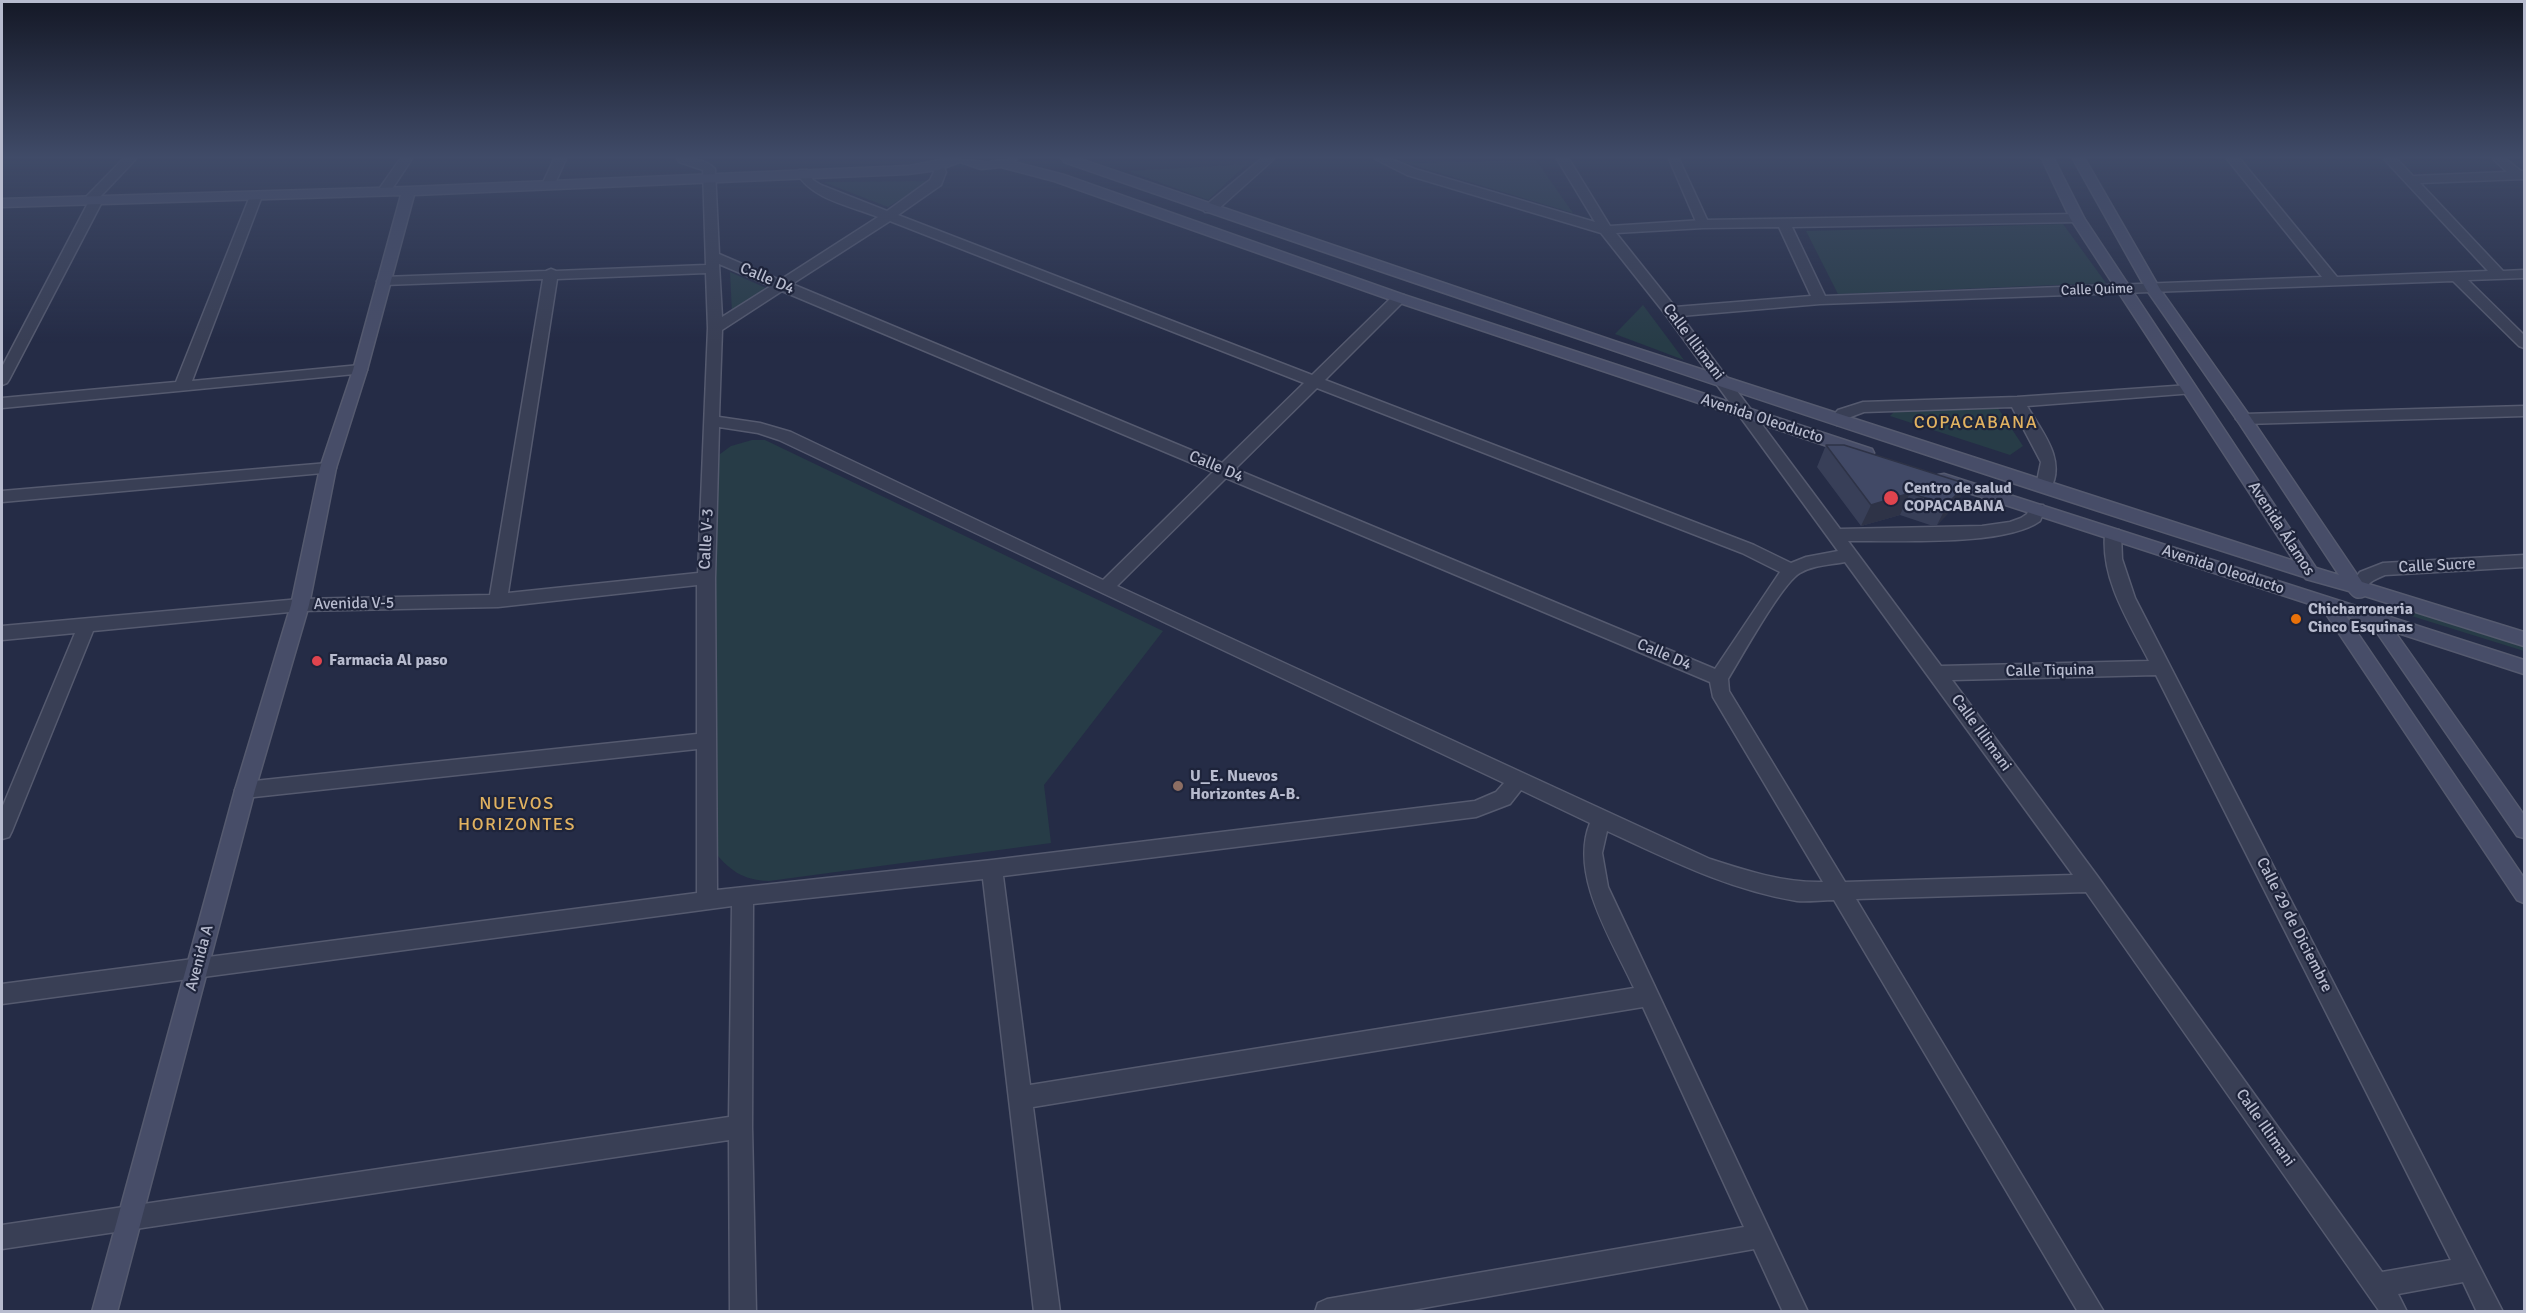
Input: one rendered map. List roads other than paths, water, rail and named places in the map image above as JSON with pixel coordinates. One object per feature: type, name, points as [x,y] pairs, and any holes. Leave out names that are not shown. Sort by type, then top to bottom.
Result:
[{"type":"street","points":[[2,380],[83,220]]},
{"type":"street","points":[[182,386],[247,220]]},
{"type":"street","name":"Avenida A","points":[[104,1311],[245,790],[300,605],[328,468],[360,370],[401,220]]},
{"type":"street","name":"Calle V-3","points":[[707,901],[706,578],[715,328],[711,220]]},
{"type":"street","points":[[715,328],[882,220]]},
{"type":"street","points":[[895,220],[1748,549],[1791,570]]},
{"type":"street","name":"Avenida Oleoducto","points":[[1179,220],[1399,298],[1880,458]]},
{"type":"street","name":"Avenida Oleoducto","points":[[1243,220],[1723,383],[2312,574],[2524,639]]},
{"type":"street","points":[[1573,220],[1606,230],[1704,224],[1910,220]]},
{"type":"street","name":"Calle Illimani","points":[[1600,220],[1671,312],[2091,883],[2395,1311]]},
{"type":"street","name":"Avenida Álamos","points":[[2078,220],[2312,574],[2328,604],[2524,894]]},
{"type":"street","name":"Avenida Álamos","points":[[2114,220],[2153,288],[2244,419],[2376,619],[2524,830]]},
{"type":"street","points":[[2283,220],[2332,280]]},
{"type":"street","points":[[2448,220],[2499,275]]},
{"type":"street","points":[[1783,222],[1820,300]]},
{"type":"street","points":[[384,281],[712,262]]},
{"type":"street","name":"Calle D4","points":[[712,262],[781,285],[1719,678]]},
{"type":"street","points":[[498,601],[551,273]]},
{"type":"street","name":"Calle Quime","points":[[1671,312],[1820,300],[2524,274]]},
{"type":"street","points":[[2456,276],[2524,343]]},
{"type":"street","points":[[1105,588],[1399,298]]},
{"type":"street","points":[[2,404],[360,370]]},
{"type":"street","points":[[1837,420],[1851,410],[1863,407],[2017,402],[2189,390]]},
{"type":"street","points":[[2017,402],[2049,462],[2044,486]]},
{"type":"street","points":[[2244,419],[2524,411]]},
{"type":"street","points":[[713,420],[760,428],[785,436],[1517,781],[1705,866],[1754,882],[1799,892],[2091,883]]},
{"type":"street","points":[[2,497],[328,468]]},
{"type":"street","name":"Avenida Oleoducto","points":[[1924,472],[2524,666]]},
{"type":"street","points":[[1833,535],[2013,528],[2034,517],[2037,509]]},
{"type":"street","name":"Calle 29 de Diciembre","points":[[2113,534],[2111,547],[2116,572],[2126,598],[2491,1311]]},
{"type":"street","points":[[1849,555],[1806,563],[1791,570],[1776,588],[1719,678],[1720,692],[1731,714],[2092,1311]]},
{"type":"street","name":"Calle Sucre","points":[[2357,588],[2366,576],[2383,569],[2524,561]]},
{"type":"street","name":"Avenida V-5","points":[[2,633],[300,605],[498,601],[706,578]]},
{"type":"street","points":[[2,831],[87,625]]},
{"type":"street","name":"Calle Tiquina","points":[[1937,673],[2163,668]]},
{"type":"street","points":[[245,790],[705,741]]},
{"type":"street","points":[[2,994],[743,896],[992,869],[1476,808],[1503,798],[1517,781]]},
{"type":"street","points":[[1601,819],[1592,839],[1591,858],[1598,887],[1796,1311]]},
{"type":"street","points":[[992,869],[1047,1311]]},
{"type":"street","points":[[743,896],[740,1127],[743,1311]]},
{"type":"street","points":[[1019,1098],[1650,996]]},
{"type":"street","points":[[2,1237],[740,1127]]},
{"type":"street","points":[[1327,1311],[1760,1236]]},
{"type":"street","points":[[2376,1286],[2469,1269]]},
{"type":"lane","points":[[1702,220],[1704,224]]},
{"type":"place","name":"Centro de salud COPACABANA","points":[[1891,498]]},
{"type":"place","name":"Chicharroneria Cinco Esquinas","points":[[2296,619]]},
{"type":"place","name":"Farmacia Al paso","points":[[317,661]]},
{"type":"place","name":"U_E. Nuevos Horizontes A-B.","points":[[1178,786]]},
{"type":"district","name":"COPACABANA","points":[[1976,423]]},
{"type":"district","name":"NUEVOS HORIZONTES","points":[[517,814]]}]
